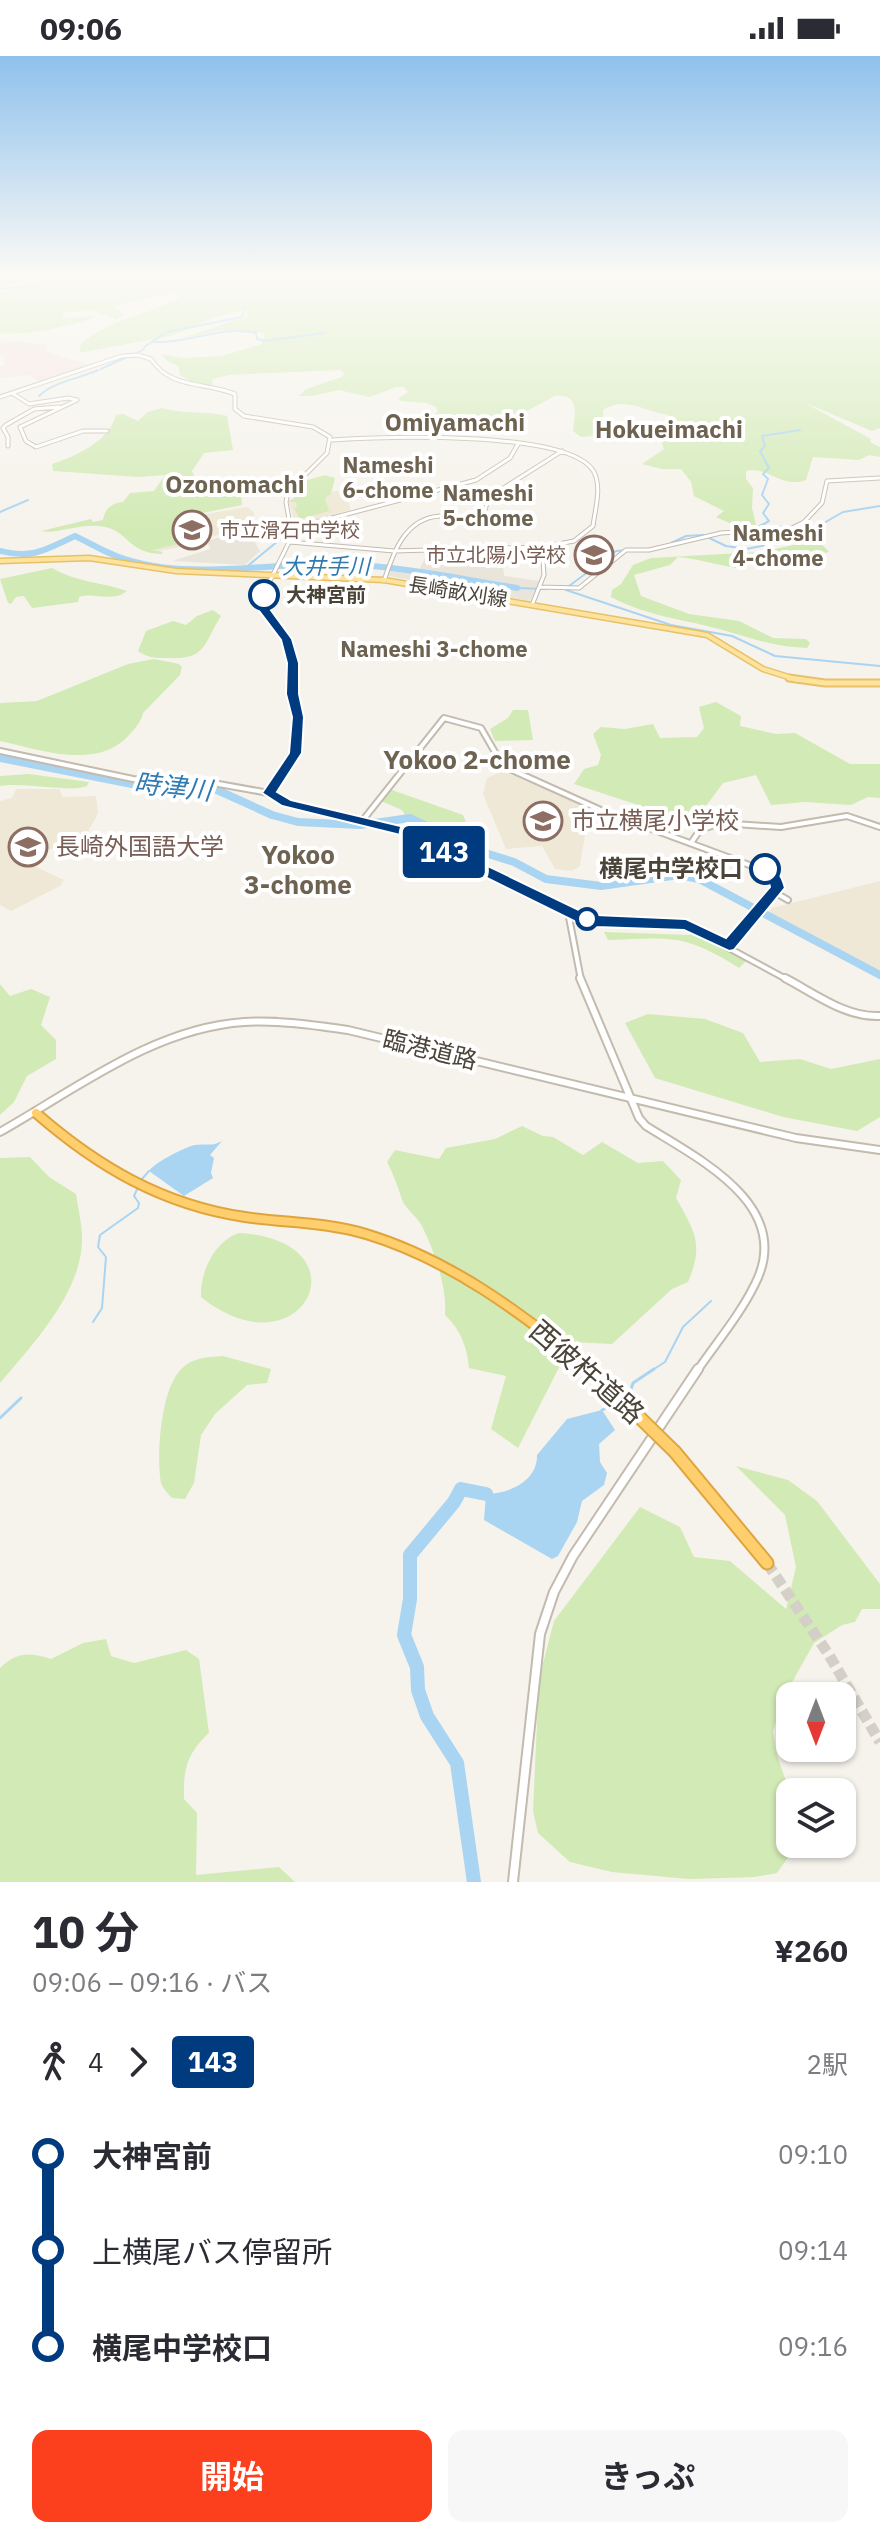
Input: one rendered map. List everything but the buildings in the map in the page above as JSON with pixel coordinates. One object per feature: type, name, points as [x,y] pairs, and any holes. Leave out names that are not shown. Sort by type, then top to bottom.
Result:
[{"type":"highway","name":"西彼杵道路","points":[[36,1113],[89,1159],[146,1192],[193,1207],[365,1234],[428,1259],[470,1281],[585,1364],[675,1452],[767,1563]]},
{"type":"main road","name":"長崎畝刈線","points":[[0,563],[89,558],[176,571],[275,572],[384,580],[533,604],[721,640],[765,669],[791,679],[880,683]]},
{"type":"street","points":[[0,397],[109,360]]},
{"type":"street","points":[[152,360],[154,369],[160,374],[190,385],[235,394],[235,409],[244,416],[313,427],[325,432],[332,440]]},
{"type":"street","points":[[12,393],[29,404],[65,398],[77,400],[20,427],[26,441],[36,447],[83,431],[107,431]]},
{"type":"street","points":[[8,446],[8,437],[3,428],[6,425],[34,409],[60,408]]},
{"type":"street","points":[[290,542],[394,551],[542,547],[574,541],[593,526],[598,487],[596,475],[587,464],[562,451],[518,444],[393,435],[332,440]]},
{"type":"street","points":[[269,793],[296,753],[298,717],[293,694],[293,663],[287,639],[259,603],[294,528],[286,502],[288,491],[323,457],[332,440]]},
{"type":"street","points":[[294,528],[367,507],[451,489],[508,461],[518,444]]},
{"type":"street","points":[[384,580],[394,551],[407,532],[424,519],[438,516],[468,520],[481,518],[488,498],[562,451]]},
{"type":"street","points":[[540,589],[566,590],[584,585],[623,551],[649,550],[710,537],[792,528],[804,522],[822,503],[828,480],[880,478]]},
{"type":"street","points":[[533,604],[545,571],[542,547]]},
{"type":"street","points":[[365,821],[382,792],[429,742],[444,718],[484,728],[497,760],[511,770],[603,811],[765,869],[775,877],[778,888],[729,946]]},
{"type":"street","points":[[0,751],[133,779],[213,783],[269,793],[287,803],[404,832],[568,912],[596,921],[686,925],[845,1010],[865,1017],[880,1016]]},
{"type":"street","points":[[691,843],[700,830],[720,823],[778,828],[847,816],[880,827]]},
{"type":"street","points":[[775,892],[788,900]]},
{"type":"street","points":[[513,1882],[537,1654],[554,1592],[573,1556],[756,1283],[763,1267],[765,1242],[758,1218],[744,1195],[720,1174],[646,1126],[639,1118],[608,1038],[586,996],[575,960],[568,912]]},
{"type":"street","name":"臨港道路","points":[[0,1132],[36,1113],[100,1071],[146,1047],[196,1030],[260,1020],[290,1020],[348,1030],[796,1138],[880,1150]]},
{"type":"shaded area","points":[[5,360],[74,360],[92,366],[40,383],[30,375],[0,378],[0,366],[4,366]]},
{"type":"shaded area","points":[[347,489],[350,510],[296,525],[288,500]]},
{"type":"shaded area","name":"市立滑石中学校","points":[[248,507],[254,513],[252,527],[176,548],[157,551],[140,547],[139,532],[176,519]]},
{"type":"shaded area","points":[[253,527],[253,539],[260,551],[245,565],[172,561],[210,549],[207,541]]},
{"type":"shaded area","points":[[473,549],[475,556],[502,555],[504,576],[540,581],[530,601],[388,576],[391,568],[418,572],[429,550]]},
{"type":"shaded area","name":"市立横尾小学校","points":[[502,771],[596,811],[598,814],[586,829],[580,866],[572,871],[555,869],[542,846],[506,849],[483,794],[487,778]]},
{"type":"shaded area","name":"長崎外国語大学","points":[[16,789],[59,789],[63,797],[96,796],[98,813],[87,834],[70,837],[66,843],[46,851],[34,866],[64,880],[60,886],[11,911],[0,905],[0,801],[12,798]]},
{"type":"shaded area","points":[[880,881],[880,971],[769,912],[772,908]]},
{"type":"green space","points":[[880,360],[880,428],[872,431],[803,402],[871,439],[870,442],[880,447],[880,457],[869,455],[859,460],[813,457],[806,480],[797,482],[754,470],[746,471],[746,479],[753,488],[752,508],[756,525],[736,526],[716,517],[724,511],[694,496],[691,482],[681,469],[662,469],[642,464],[664,449],[658,432],[669,415],[628,404],[611,406],[603,410],[603,420],[593,436],[581,437],[573,431],[575,412],[572,401],[555,396],[502,424],[424,426],[420,424],[438,412],[436,407],[427,403],[401,401],[398,399],[408,392],[404,387],[370,397],[339,390],[299,396],[306,389],[342,377],[344,373],[340,370],[229,375],[213,379],[212,386],[195,384],[180,375],[178,366],[167,361]]},
{"type":"green space","points":[[162,408],[227,416],[233,450],[204,453],[192,471],[196,480],[240,483],[242,505],[183,517],[184,521],[188,521],[195,540],[152,550],[163,552],[161,554],[142,550],[105,527],[41,531],[91,519],[93,522],[103,520],[110,507],[123,502],[130,493],[154,491],[165,475],[138,477],[53,471],[52,464],[82,452],[100,439],[113,424],[116,415],[123,414],[138,421],[148,412]]},
{"type":"green space","points":[[325,475],[335,478],[331,494],[325,498],[329,511],[300,519],[294,508],[297,507],[296,502],[289,502],[295,497],[289,493],[290,490],[304,481]]},
{"type":"green space","points":[[818,540],[829,552],[774,562],[752,562],[745,569],[678,557],[670,565],[634,575],[641,596],[689,614],[739,621],[773,638],[806,639],[810,643],[807,648],[769,643],[656,614],[611,597],[612,590],[621,584],[633,565],[651,558],[760,552]]},
{"type":"green space","points":[[52,568],[127,591],[115,596],[85,596],[79,597],[78,602],[32,608],[24,596],[8,603],[0,579]]},
{"type":"green space","points":[[213,610],[221,616],[207,642],[197,653],[181,658],[160,658],[138,651],[146,631],[173,621],[186,625],[197,616]]},
{"type":"green space","points":[[154,659],[179,664],[182,667],[180,675],[117,745],[102,752],[68,755],[0,741],[0,703],[37,701],[128,664]]},
{"type":"green space","points":[[716,702],[741,716],[740,726],[776,734],[795,733],[850,764],[880,764],[880,798],[868,797],[851,805],[805,802],[771,805],[756,775],[723,783],[688,823],[665,820],[641,806],[574,784],[584,769],[598,765],[601,755],[593,734],[601,727],[625,729],[653,724],[660,738],[697,737],[704,728],[699,707]]},
{"type":"green space","points":[[513,710],[528,710],[533,740],[495,741],[490,729],[508,718]]},
{"type":"green space","points":[[29,774],[89,782],[80,788],[0,786],[0,776]]},
{"type":"green space","points":[[392,790],[463,815],[468,827],[458,838],[405,815],[402,810],[381,801]]},
{"type":"green space","points":[[604,932],[689,935],[693,932],[746,961],[739,968],[690,943],[663,939],[608,940]]},
{"type":"green space","points":[[0,984],[10,996],[31,989],[50,997],[41,1025],[56,1040],[56,1059],[27,1076],[14,1102],[0,1115]]},
{"type":"green space","points":[[648,1014],[705,1019],[743,1033],[760,1062],[800,1059],[831,1069],[880,1059],[880,1117],[857,1131],[783,1117],[655,1078],[625,1023]]},
{"type":"green space","points":[[522,1126],[543,1136],[553,1137],[583,1155],[602,1142],[638,1163],[663,1161],[681,1180],[676,1198],[695,1238],[696,1258],[688,1282],[672,1289],[612,1344],[572,1342],[518,1448],[491,1429],[506,1376],[469,1368],[462,1339],[445,1315],[442,1281],[431,1247],[422,1226],[403,1202],[387,1162],[395,1150],[439,1159],[446,1148],[495,1139]]},
{"type":"green space","points":[[30,1157],[49,1177],[76,1194],[82,1232],[80,1258],[74,1278],[54,1316],[0,1383],[0,1158]]},
{"type":"green space","points":[[239,1233],[279,1241],[303,1258],[311,1278],[307,1298],[292,1314],[268,1322],[237,1318],[201,1297],[203,1277],[211,1258],[223,1243]]},
{"type":"green space","points":[[223,1356],[271,1369],[267,1383],[247,1385],[215,1414],[201,1435],[194,1483],[185,1499],[172,1498],[162,1485],[160,1471],[161,1426],[167,1395],[178,1373],[187,1364]]},
{"type":"green space","points":[[736,1466],[788,1480],[817,1501],[880,1584],[880,1609],[862,1609],[855,1622],[842,1625],[814,1643],[792,1682],[776,1682],[776,1722],[773,1731],[776,1762],[779,1762],[785,1778],[776,1778],[776,1858],[788,1858],[777,1873],[755,1877],[689,1879],[612,1872],[570,1862],[538,1833],[533,1811],[539,1679],[554,1621],[640,1507],[680,1527],[694,1557],[730,1561],[786,1609],[796,1567],[785,1515]]},
{"type":"green space","points":[[106,1639],[111,1656],[134,1663],[186,1650],[199,1659],[209,1733],[191,1755],[184,1789],[184,1799],[197,1813],[196,1875],[279,1867],[295,1882],[0,1882],[0,1668],[18,1656],[36,1655],[51,1659],[83,1643]]},
{"type":"water","points":[[222,1141],[210,1155],[214,1158],[213,1178],[184,1196],[149,1171],[184,1149]]},
{"type":"water","points":[[602,1410],[615,1430],[599,1444],[600,1462],[607,1473],[604,1485],[582,1501],[577,1522],[558,1556],[552,1559],[484,1520],[486,1494],[513,1488],[528,1478],[533,1472],[537,1455],[567,1419]]},
{"type":"waterway","points":[[101,369],[120,360]]},
{"type":"waterway","points":[[39,396],[59,384],[98,370]]},
{"type":"waterway","points":[[762,543],[756,528],[769,521],[763,513],[769,504],[762,495],[768,479],[763,474],[769,468],[760,451],[765,446],[762,436],[800,430]]},
{"type":"waterway","points":[[0,512],[28,500]]},
{"type":"waterway","points":[[671,543],[686,536],[703,535],[726,546],[746,549],[796,539],[843,512],[880,506]]},
{"type":"waterway","name":"大井手川","points":[[0,551],[30,553],[75,536],[119,557],[171,568],[357,565],[517,588]]},
{"type":"waterway","points":[[244,569],[284,536]]},
{"type":"waterway","points":[[565,589],[616,551],[642,549]]},
{"type":"waterway","points":[[517,588],[546,589]]},
{"type":"waterway","points":[[566,590],[671,625],[732,636],[775,656],[880,666]]},
{"type":"waterway","name":"時津川","points":[[0,758],[142,786],[217,790],[272,815],[298,822],[360,825],[410,818],[482,852],[514,862],[546,879],[601,886],[679,875],[699,879],[880,975]]},
{"type":"waterway","points":[[142,1179],[149,1171]]},
{"type":"waterway","points":[[93,1322],[102,1308],[106,1257],[98,1247],[100,1235],[138,1208],[139,1203],[134,1196],[139,1185]]},
{"type":"waterway","points":[[651,1371],[665,1362],[683,1327],[711,1301]]},
{"type":"waterway","points":[[628,1399],[633,1383],[651,1371]]},
{"type":"waterway","points":[[0,1418],[21,1398]]},
{"type":"waterway","points":[[602,1410],[619,1402]]},
{"type":"waterway","points":[[474,1882],[457,1763],[427,1716],[418,1690],[417,1667],[404,1635],[410,1599],[410,1555],[454,1502],[461,1489],[486,1494]]},
{"type":"tunnel","points":[[767,1563],[829,1655],[880,1742]]},
{"type":"bus line","name":"143","points":[[264,595],[259,603],[287,639],[293,663],[293,694],[298,717],[296,753],[269,793],[287,803],[404,832],[580,917],[596,921],[686,925],[729,946],[778,888],[775,877],[765,869]]},
{"type":"place","name":"市立滑石中学校","points":[[192,530]]},
{"type":"place","name":"市立北陽小学校","points":[[594,555]]},
{"type":"place","name":"大神宮前","points":[[264,595]]},
{"type":"place","name":"市立横尾小学校","points":[[543,821]]},
{"type":"place","name":"長崎外国語大学","points":[[28,847]]},
{"type":"place","name":"横尾中学校口","points":[[765,869]]},
{"type":"district","name":"Omiyamachi","points":[[455,423]]},
{"type":"district","name":"Hokueimachi","points":[[669,430]]},
{"type":"district","name":"Nameshi 6-chome","points":[[388,478]]},
{"type":"district","name":"Ozonomachi","points":[[235,485]]},
{"type":"district","name":"Nameshi 5-chome","points":[[488,506]]},
{"type":"district","name":"Nameshi 4-chome","points":[[778,546]]},
{"type":"district","name":"Nameshi 3-chome","points":[[434,649]]},
{"type":"district","name":"Yokoo 2-chome","points":[[477,760]]},
{"type":"district","name":"Yokoo 3-chome","points":[[298,870]]}]
